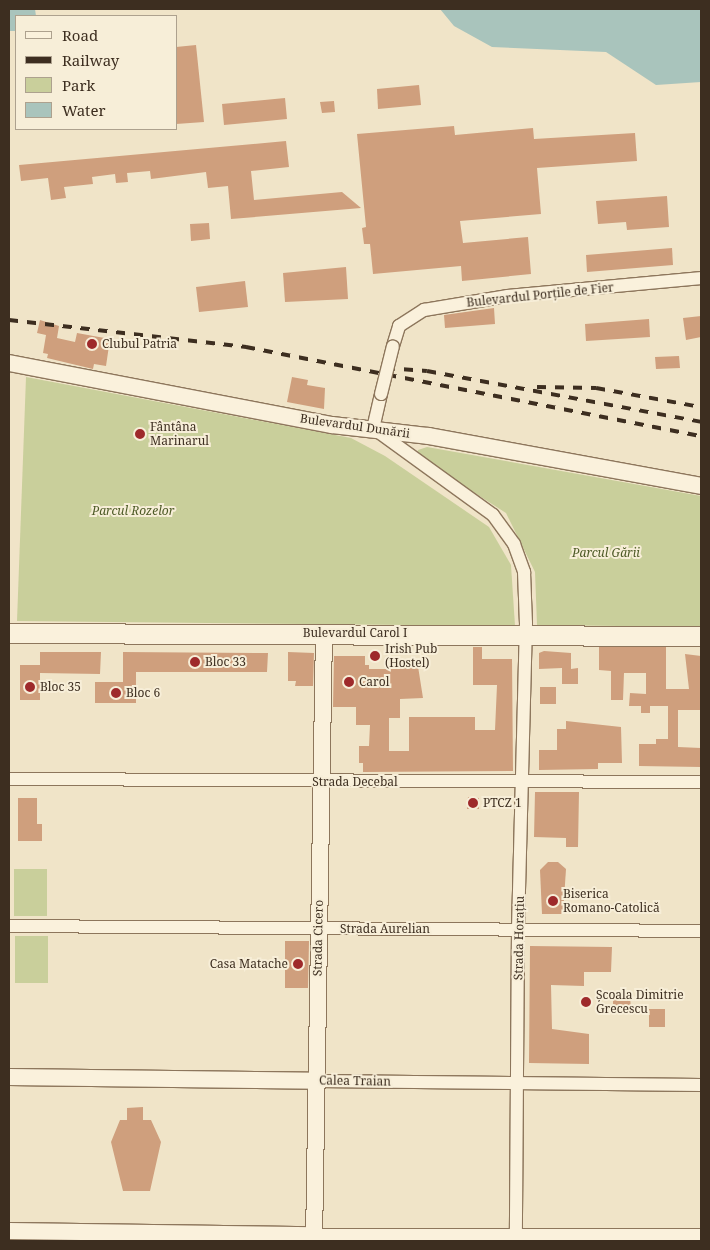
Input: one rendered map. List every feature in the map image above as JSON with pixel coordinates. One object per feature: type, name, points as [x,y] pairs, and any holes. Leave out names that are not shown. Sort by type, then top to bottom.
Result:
[{"type":"main road","name":"Bulevardul Carol I","points":[[9,633],[701,636]]},
{"type":"street","name":"Bulevardul Porțile de Fier","points":[[373,428],[399,326],[424,310],[508,296],[701,278]]},
{"type":"street","name":"Bulevardul Dunării","points":[[9,363],[332,425],[373,428],[701,486]]},
{"type":"street","name":"Strada Horațiu","points":[[373,428],[493,515],[505,530],[521,559],[524,572],[526,634],[518,930],[516,1238]]},
{"type":"street","name":"Strada Cicero","points":[[314,1238],[317,928],[322,782],[324,634]]},
{"type":"street","name":"Strada Decebal","points":[[9,779],[322,782],[701,782]]},
{"type":"street","name":"Strada Aurelian","points":[[9,926],[701,931]]},
{"type":"street","name":"Calea Traian","points":[[9,1077],[701,1085]]},
{"type":"street","points":[[9,1231],[314,1238],[516,1238],[701,1235]]},
{"type":"green space","name":"Parcul Rozelor","points":[[26,377],[351,438],[385,456],[489,527],[511,565],[515,626],[17,621]]},
{"type":"green space","name":"Parcul Gării","points":[[427,447],[701,496],[701,627],[537,625],[535,572],[506,513],[417,456],[418,450]]},
{"type":"green space","points":[[14,869],[47,869],[47,916],[14,916]]},
{"type":"green space","points":[[15,936],[48,936],[48,983],[15,983]]},
{"type":"water","points":[[9,9],[35,9],[36,15],[15,15],[15,31],[9,31]]},
{"type":"water","points":[[440,9],[701,9],[701,82],[656,85],[606,52],[492,47],[454,26]]},
{"type":"building","points":[[196,45],[204,122],[178,124],[178,47]]},
{"type":"building","points":[[419,85],[421,105],[378,109],[377,89]]},
{"type":"building","points":[[285,98],[287,119],[224,125],[222,104]]},
{"type":"building","points":[[334,101],[335,112],[322,113],[320,102]]},
{"type":"building","points":[[454,126],[455,135],[533,128],[534,139],[635,133],[637,161],[537,168],[541,214],[460,221],[463,243],[528,237],[531,274],[462,281],[461,266],[373,274],[370,244],[364,244],[362,228],[366,227],[357,134]]},
{"type":"building","points":[[286,141],[289,167],[251,171],[254,200],[342,192],[361,208],[231,219],[228,186],[208,188],[206,172],[151,179],[150,171],[127,173],[128,182],[116,183],[115,174],[92,177],[93,184],[64,187],[66,198],[51,200],[48,178],[21,181],[19,165]]},
{"type":"building","points":[[667,196],[669,227],[627,230],[626,222],[598,224],[596,201]]},
{"type":"building","points":[[209,223],[210,239],[191,241],[190,224]]},
{"type":"building","points":[[672,248],[673,265],[587,272],[586,255]]},
{"type":"building","points":[[346,267],[348,299],[285,302],[283,273]]},
{"type":"building","points":[[245,281],[248,307],[199,312],[196,287]]},
{"type":"building","points":[[494,308],[495,324],[445,328],[444,315]]},
{"type":"building","points":[[701,316],[701,337],[686,340],[683,318]]},
{"type":"building","points":[[649,319],[650,337],[586,341],[585,324]]},
{"type":"building","name":"Clubul Patria","points":[[40,320],[59,326],[57,338],[75,342],[77,333],[110,339],[106,366],[94,364],[93,369],[47,358],[48,354],[43,353],[46,335],[37,333]]},
{"type":"building","points":[[679,356],[680,368],[656,369],[655,357]]},
{"type":"building","points":[[292,377],[308,380],[307,385],[325,388],[324,409],[287,402]]},
{"type":"building","points":[[473,647],[482,647],[482,659],[512,659],[513,771],[363,772],[363,763],[359,763],[359,746],[369,746],[370,725],[356,725],[356,707],[333,707],[334,656],[365,656],[365,665],[369,665],[369,669],[390,669],[395,660],[417,660],[423,698],[400,699],[400,718],[389,718],[389,751],[409,751],[409,717],[475,717],[475,730],[495,730],[497,685],[473,685]]},
{"type":"building","points":[[599,647],[666,647],[666,689],[689,689],[685,654],[701,656],[701,710],[678,710],[678,747],[701,748],[701,767],[639,766],[639,744],[656,744],[656,739],[668,739],[668,706],[650,706],[650,713],[641,713],[641,706],[629,706],[630,693],[646,694],[646,673],[624,673],[623,700],[611,700],[611,671],[599,670]]},
{"type":"building","points":[[544,651],[571,653],[571,669],[578,668],[578,684],[562,684],[562,668],[539,669],[539,653]]},
{"type":"building","name":"Bloc 35","points":[[40,652],[101,652],[100,674],[40,673],[40,700],[20,700],[20,665],[40,665]]},
{"type":"building","name":"Bloc 33","points":[[123,652],[268,653],[267,672],[136,672],[136,703],[95,703],[95,682],[123,682]]},
{"type":"building","points":[[288,652],[314,653],[313,686],[295,686],[296,681],[288,681]]},
{"type":"building","points":[[540,687],[556,687],[556,704],[540,704]]},
{"type":"building","points":[[566,721],[621,727],[622,763],[598,763],[598,769],[539,770],[539,750],[557,750],[557,729],[566,729]]},
{"type":"building","points":[[535,792],[579,792],[578,847],[566,847],[566,838],[534,837]]},
{"type":"building","name":"PTCZ 1","points":[[468,797],[479,798],[479,809],[467,809]]},
{"type":"building","points":[[18,798],[37,798],[37,824],[42,824],[42,841],[18,841]]},
{"type":"building","name":"Biserica Romano-Catolică","points":[[548,862],[558,862],[566,869],[563,914],[542,914],[540,870]]},
{"type":"building","name":"Casa Matache","points":[[285,941],[309,941],[308,988],[285,988]]},
{"type":"building","points":[[530,946],[612,947],[611,972],[584,972],[584,986],[551,985],[552,1029],[589,1034],[589,1064],[529,1063]]},
{"type":"building","points":[[613,997],[630,997],[631,1009],[613,1009]]},
{"type":"building","points":[[649,1009],[665,1009],[665,1027],[649,1027]]},
{"type":"building","points":[[143,1107],[143,1120],[151,1120],[161,1142],[150,1191],[123,1191],[111,1142],[120,1120],[127,1120],[127,1108]]},
{"type":"railway","points":[[9,320],[246,347],[701,436]]},
{"type":"railway","points":[[386,368],[427,371],[701,422]]},
{"type":"railway","points":[[537,387],[596,388],[701,407]]},
{"type":"place","name":"Clubul Patria","points":[[92,344]]},
{"type":"place","name":"Fântâna Marinarul","points":[[140,434]]},
{"type":"place","name":"Irish Pub (Hostel)","points":[[375,656]]},
{"type":"place","name":"Bloc 33","points":[[195,662]]},
{"type":"place","name":"Carol","points":[[349,682]]},
{"type":"place","name":"Bloc 35","points":[[30,687]]},
{"type":"place","name":"Bloc 6","points":[[116,693]]},
{"type":"place","name":"PTCZ 1","points":[[473,803]]},
{"type":"place","name":"Biserica Romano-Catolică","points":[[553,901]]},
{"type":"place","name":"Casa Matache","points":[[298,964]]},
{"type":"place","name":"Școala Dimitrie Grecescu","points":[[586,1002]]}]
